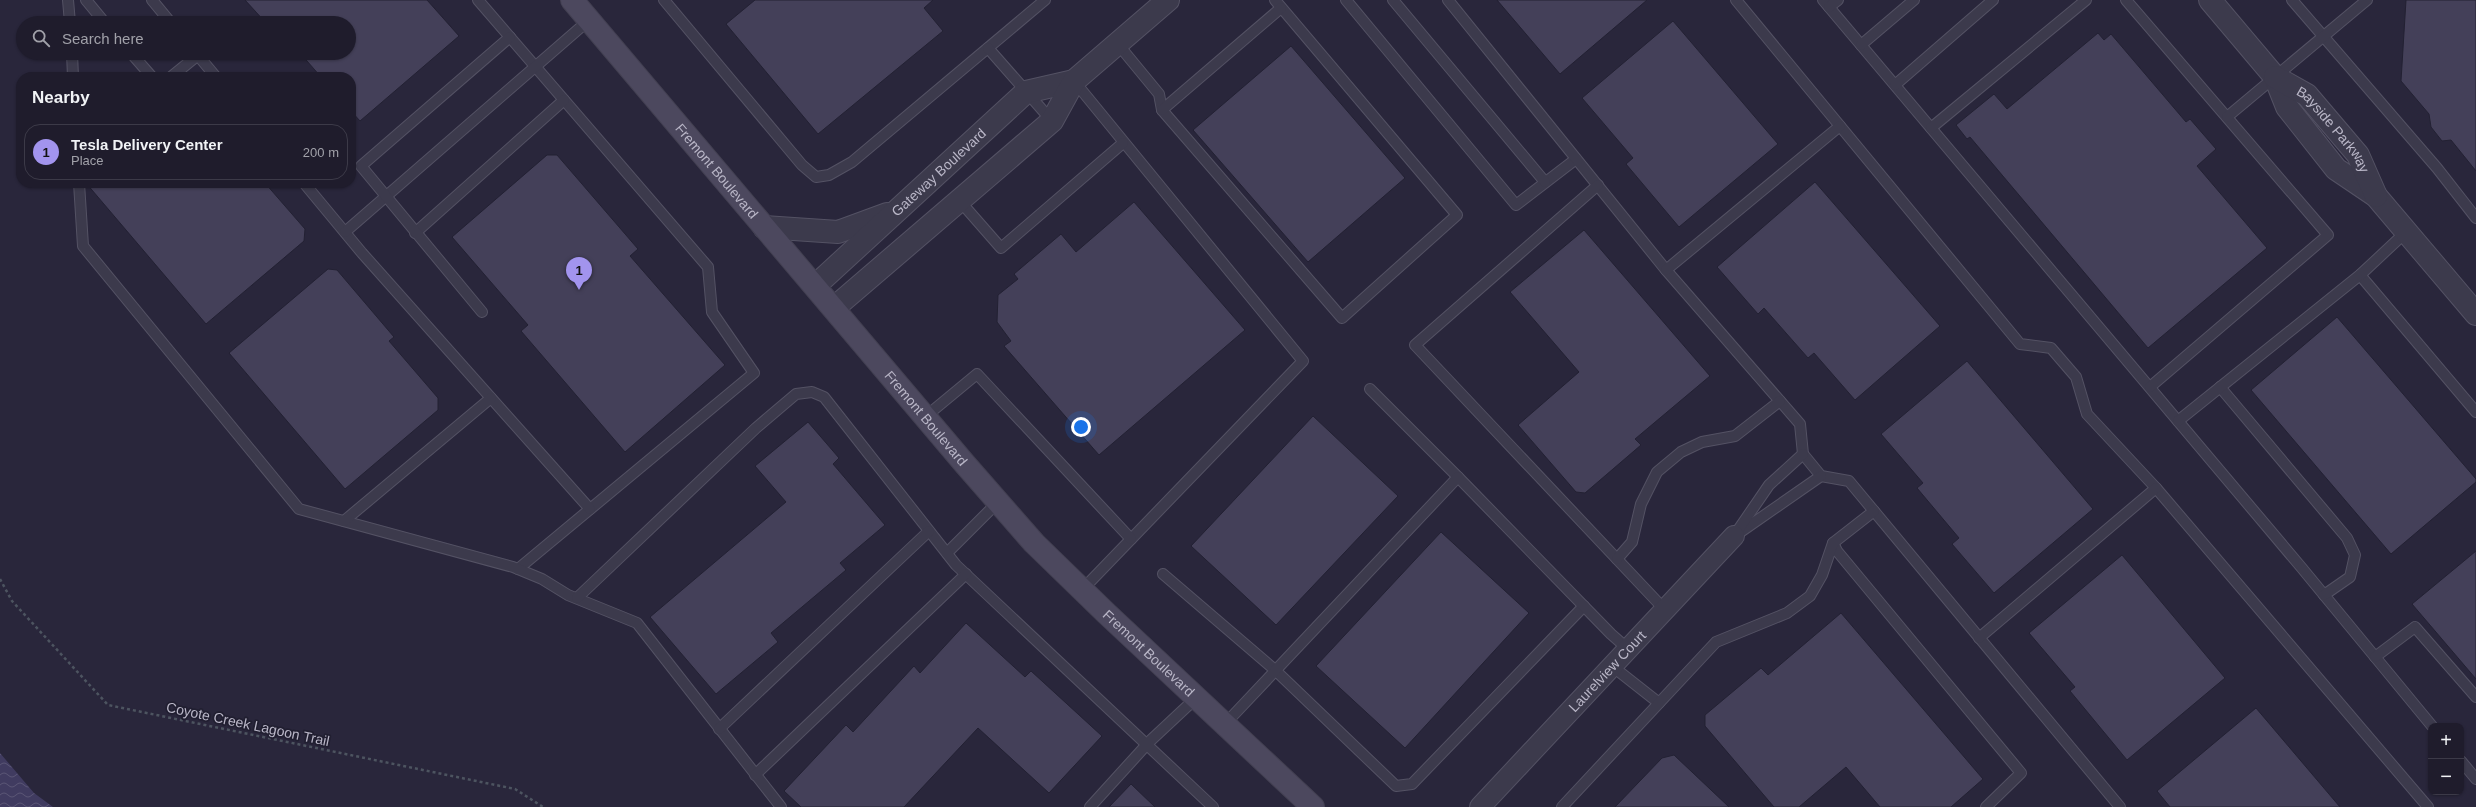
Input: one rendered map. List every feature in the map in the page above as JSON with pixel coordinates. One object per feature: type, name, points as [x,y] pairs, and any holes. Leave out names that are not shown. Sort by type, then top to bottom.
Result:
[{"type":"main road","name":"Fremont Boulevard","points":[[583,7],[764,227],[998,502],[1082,590],[1313,807]]},
{"type":"street","name":"Gateway Boulevard","points":[[834,308],[1052,121],[1074,81],[1168,0]]},
{"type":"street","name":"Bayside Parkway","points":[[2210,0],[2275,77],[2287,107],[2336,169],[2376,196],[2476,314]]},
{"type":"street","name":"Gateway Boulevard","points":[[815,286],[1026,92],[1074,81]]},
{"type":"street","points":[[764,227],[838,232],[899,209]]},
{"type":"street","name":"Laurelview Court","points":[[1480,807],[1734,536]]},
{"type":"lane","points":[[68,0],[69,16]]},
{"type":"lane","points":[[86,0],[100,16]]},
{"type":"lane","points":[[152,0],[165,16]]},
{"type":"lane","points":[[478,0],[708,267],[712,312],[754,373],[518,569]]},
{"type":"lane","points":[[664,0],[802,165],[816,177],[829,175],[852,162],[1045,0]]},
{"type":"lane","points":[[1346,0],[1516,205],[1576,159]]},
{"type":"lane","points":[[1393,0],[1545,182]]},
{"type":"lane","points":[[1448,0],[1666,270],[1800,424],[1803,454],[1821,476],[1849,481],[2120,807]]},
{"type":"lane","points":[[1736,0],[2020,344],[2051,348],[2076,377],[2087,414],[2156,488],[2428,807]]},
{"type":"lane","points":[[1838,0],[1826,4],[2178,420],[2430,723]]},
{"type":"lane","points":[[1861,45],[1914,0]]},
{"type":"lane","points":[[1894,85],[1993,0]]},
{"type":"lane","points":[[1931,128],[2086,0]]},
{"type":"lane","points":[[2126,0],[2328,235],[2150,388]]},
{"type":"lane","points":[[2292,0],[2437,168],[2476,218]]},
{"type":"lane","points":[[2227,117],[2367,0]]},
{"type":"lane","points":[[1117,43],[1160,94],[1162,110],[1342,318],[1457,215],[1278,4],[1162,110]]},
{"type":"lane","points":[[345,232],[536,68],[583,7]]},
{"type":"lane","points":[[482,312],[385,198],[361,166],[510,37]]},
{"type":"lane","points":[[988,48],[1052,121]]},
{"type":"lane","points":[[72,60],[73,72]]},
{"type":"lane","points":[[137,60],[148,72]]},
{"type":"lane","points":[[177,72],[190,60]]},
{"type":"lane","points":[[202,60],[212,72]]},
{"type":"lane","points":[[1074,81],[1123,143],[1303,361],[1082,590]]},
{"type":"lane","points":[[415,233],[564,100]]},
{"type":"lane","points":[[1666,270],[1840,126]]},
{"type":"lane","points":[[959,200],[1001,248],[1123,143]]},
{"type":"lane","points":[[1598,185],[1414,345],[1665,610]]},
{"type":"lane","points":[[79,188],[83,246],[299,509],[518,569],[542,579],[576,598],[637,623],[781,807]]},
{"type":"lane","points":[[308,188],[345,232],[590,509]]},
{"type":"lane","points":[[2178,420],[2360,274],[2406,232]]},
{"type":"lane","points":[[2360,274],[2476,412]]},
{"type":"lane","points":[[925,417],[977,374],[1131,539]]},
{"type":"lane","points":[[2220,387],[2348,538],[2356,555],[2350,577],[2324,595]]},
{"type":"lane","points":[[1370,389],[1628,649]]},
{"type":"lane","points":[[576,598],[756,428],[796,394],[812,392],[824,397],[946,553],[966,574],[1213,807]]},
{"type":"lane","points":[[344,521],[491,398]]},
{"type":"lane","points":[[1617,558],[1632,542],[1641,504],[1657,472],[1681,452],[1702,442],[1735,436],[1780,401]]},
{"type":"lane","points":[[1734,536],[1769,484],[1803,454]]},
{"type":"lane","points":[[1734,536],[1821,476]]},
{"type":"lane","points":[[1225,724],[1458,477]]},
{"type":"lane","points":[[1979,638],[2156,488]]},
{"type":"lane","points":[[946,553],[998,502]]},
{"type":"lane","points":[[1562,807],[1716,642],[1787,613],[1810,596],[1822,575],[1833,543],[1874,511]]},
{"type":"lane","points":[[719,729],[929,531]]},
{"type":"lane","points":[[1833,543],[1837,552],[2021,773],[1986,807]]},
{"type":"lane","points":[[755,775],[966,574]]},
{"type":"lane","points":[[1163,574],[1275,670],[1396,786],[1412,784],[1584,606]]},
{"type":"lane","points":[[2375,657],[2415,627],[2476,697]]},
{"type":"lane","points":[[1612,666],[1659,703]]},
{"type":"lane","points":[[1090,807],[1147,744],[1196,698]]},
{"type":"lane","points":[[2464,765],[2476,779]]},
{"type":"path","name":"Coyote Creek Lagoon Trail","points":[[0,579],[12,601],[108,705],[515,790],[543,807]]},
{"type":"water","points":[[0,753],[34,793],[53,807],[0,807]]},
{"type":"building","points":[[245,0],[427,0],[459,36],[360,121],[356,117],[356,72],[317,72],[306,60],[356,60],[356,16],[260,16]]},
{"type":"building","points":[[755,0],[933,0],[924,8],[943,31],[818,134],[726,24]]},
{"type":"building","points":[[1497,0],[1647,0],[1560,74]]},
{"type":"building","points":[[2406,0],[2476,0],[2476,171],[2451,140],[2442,141],[2431,127],[2429,114],[2401,81]]},
{"type":"building","points":[[1673,21],[1778,144],[1679,227],[1626,164],[1633,158],[1582,98]]},
{"type":"building","points":[[2098,33],[2104,40],[2111,34],[2186,122],[2190,119],[2216,149],[2197,166],[2267,248],[2148,348],[1970,137],[1967,139],[1956,125],[1994,94],[2007,109]]},
{"type":"building","points":[[1291,46],[1405,178],[1308,262],[1193,130]]},
{"type":"building","points":[[547,155],[557,155],[638,249],[630,256],[725,365],[625,452],[521,331],[528,325],[452,237]]},
{"type":"building","points":[[1815,182],[1940,326],[1855,400],[1814,353],[1808,358],[1764,308],[1758,314],[1717,267]]},
{"type":"building","points":[[90,188],[269,188],[305,229],[304,241],[206,324]]},
{"type":"building","points":[[1134,202],[1245,330],[1099,455],[1004,346],[1011,341],[997,322],[998,295],[1018,279],[1014,274],[1061,234],[1076,252]]},
{"type":"building","points":[[1584,230],[1710,376],[1635,439],[1641,445],[1585,493],[1576,492],[1518,425],[1579,372],[1510,292]]},
{"type":"building","points":[[328,269],[337,270],[394,337],[389,341],[438,398],[438,410],[345,489],[229,353]]},
{"type":"building","points":[[2337,317],[2476,479],[2476,482],[2391,554],[2251,390]]},
{"type":"building","points":[[1967,361],[2093,509],[1994,593],[1952,544],[1959,538],[1917,488],[1923,483],[1881,434]]},
{"type":"building","points":[[1313,416],[1398,496],[1276,625],[1191,546]]},
{"type":"building","points":[[808,422],[839,458],[833,464],[885,525],[840,563],[846,570],[771,633],[778,642],[716,694],[650,617],[786,502],[755,466]]},
{"type":"building","points":[[1441,532],[1529,613],[1405,748],[1316,666]]},
{"type":"building","points":[[2476,551],[2476,679],[2412,604]]},
{"type":"building","points":[[2122,555],[2225,678],[2127,760],[2070,691],[2075,687],[2029,633]]},
{"type":"building","points":[[1841,613],[1983,779],[1951,807],[1880,807],[1846,767],[1799,807],[1774,807],[1705,726],[1705,715],[1761,668],[1768,675]]},
{"type":"building","points":[[966,623],[1025,677],[1031,671],[1102,736],[1049,793],[978,728],[904,807],[801,807],[784,791],[846,725],[853,732],[914,666],[920,673]]},
{"type":"building","points":[[2256,708],[2340,807],[2170,807],[2157,791]]},
{"type":"building","points":[[1674,755],[1729,807],[1615,807],[1662,758]]},
{"type":"building","points":[[1131,784],[1155,807],[1109,807]]},
{"type":"place","name":"Tesla Delivery Center","points":[[579,290]]}]
